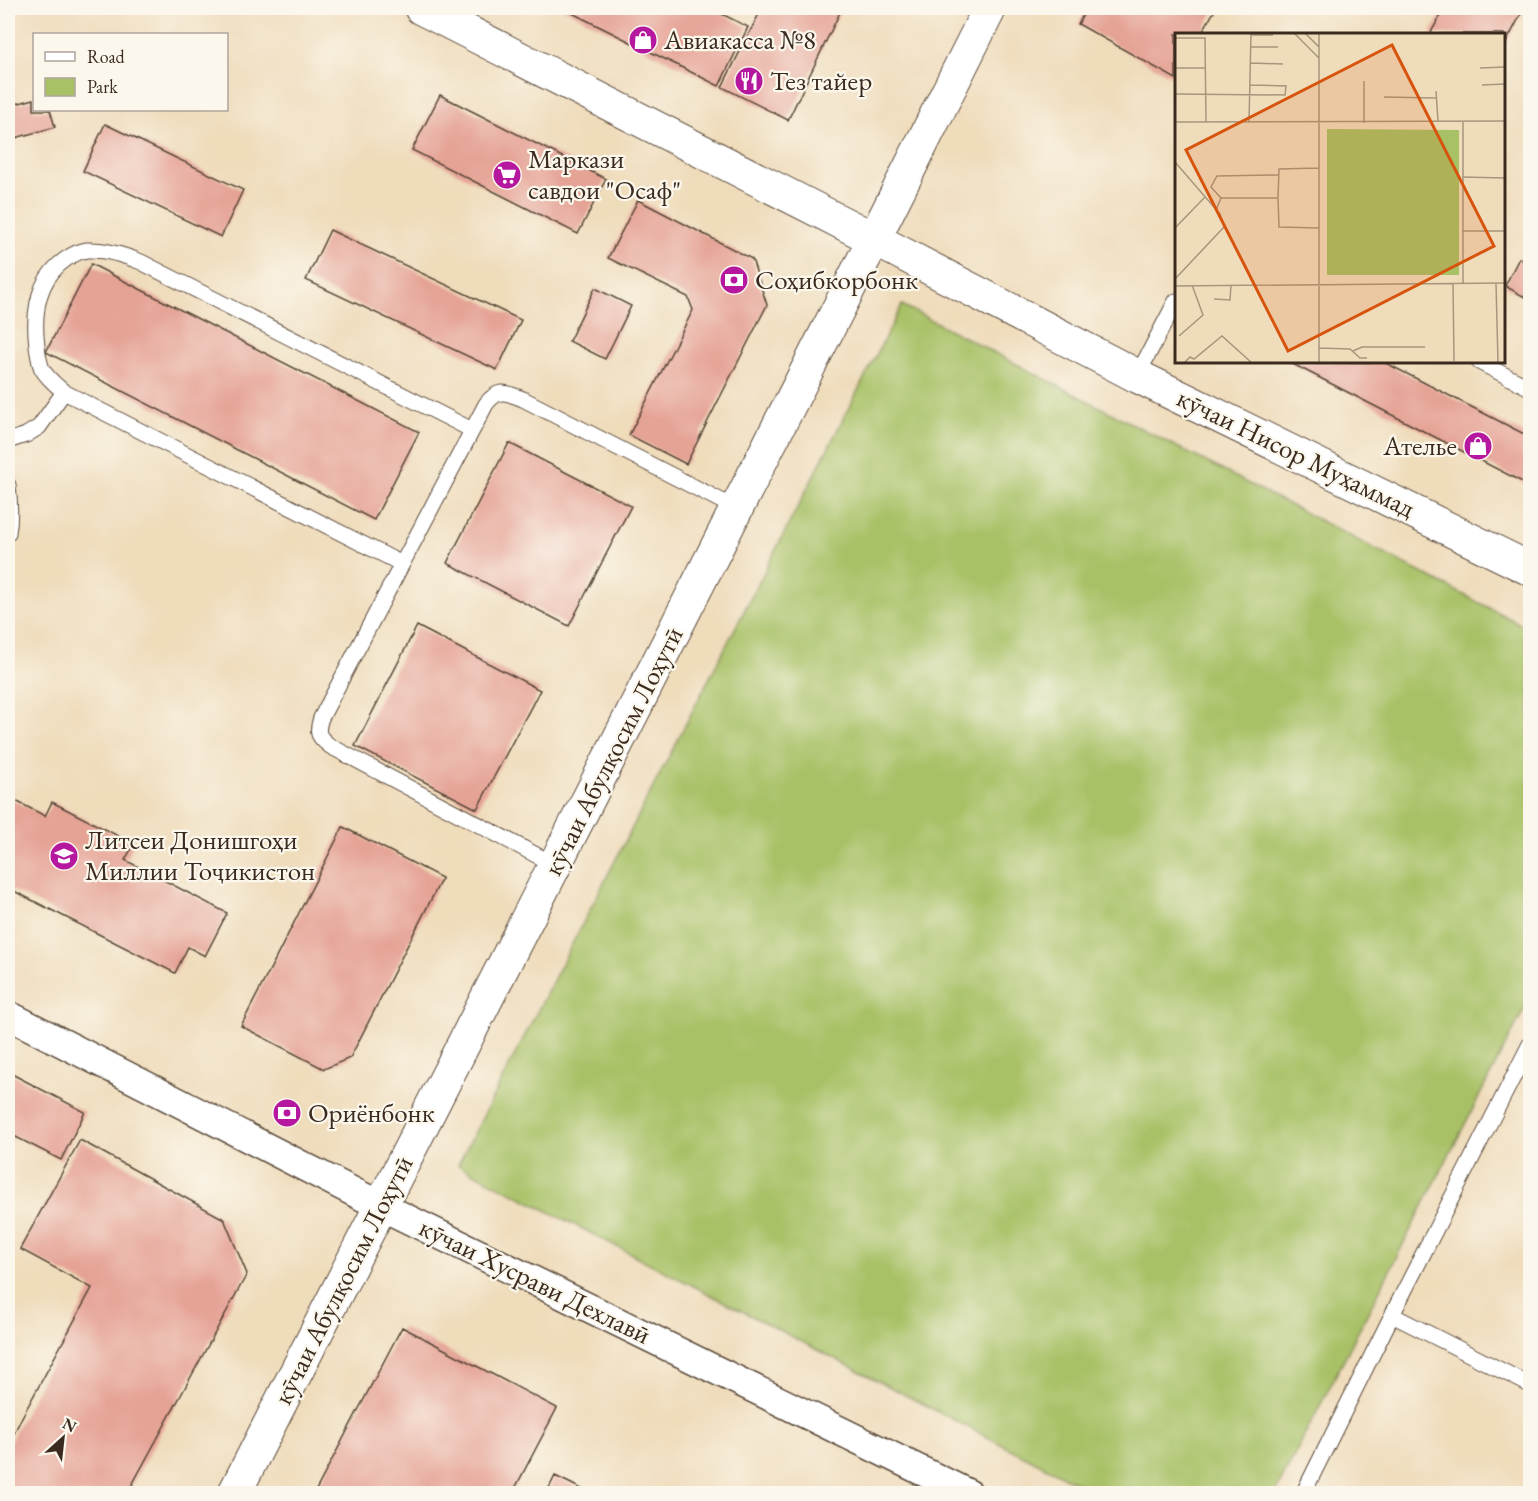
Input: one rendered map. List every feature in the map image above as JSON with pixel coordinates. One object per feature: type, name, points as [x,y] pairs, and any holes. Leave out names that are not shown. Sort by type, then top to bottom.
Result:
[{"type":"street","name":"кӯчаи Нисор Муҳаммад","points":[[421,8],[464,17],[874,239],[1137,376],[1530,569]]},
{"type":"street","name":"кӯчаи Абулқосим Лоҳутӣ","points":[[234,1494],[990,8]]},
{"type":"street","name":"кӯчаи Хусрави Дехлавӣ","points":[[8,1015],[381,1206],[969,1494]]},
{"type":"lane","points":[[402,564],[64,392],[48,378],[41,367],[35,332],[39,293],[47,277],[58,265],[86,250],[124,255],[472,430]]},
{"type":"lane","points":[[1137,376],[1175,303]]},
{"type":"lane","points":[[1481,363],[1530,388]]},
{"type":"lane","points":[[8,441],[26,435],[39,427],[64,392]]},
{"type":"lane","points":[[555,865],[322,740],[318,733],[321,718],[486,404],[498,393],[510,394],[737,509]]},
{"type":"lane","points":[[8,485],[10,519],[8,533]]},
{"type":"lane","points":[[1303,1494],[1530,1044]]},
{"type":"lane","points":[[1392,1315],[1530,1385]]},
{"type":"green space","points":[[902,305],[1530,629],[1530,998],[1275,1493],[1096,1493],[458,1165]]},
{"type":"building","points":[[562,8],[710,8],[748,27],[719,86]]},
{"type":"building","points":[[762,8],[842,8],[788,120],[722,87]]},
{"type":"building","points":[[1087,8],[1216,8],[1202,33],[1175,33],[1175,78],[1078,24]]},
{"type":"building","points":[[1445,8],[1524,8],[1505,45],[1505,33],[1431,33]]},
{"type":"building","points":[[440,95],[606,179],[578,234],[412,150]]},
{"type":"building","points":[[33,99],[33,111],[50,111],[55,127],[8,140],[8,106]]},
{"type":"building","points":[[105,124],[243,190],[221,237],[83,171]]},
{"type":"building","points":[[638,200],[752,259],[767,305],[686,464],[629,435],[693,310],[688,297],[608,258]]},
{"type":"building","points":[[330,230],[521,320],[497,370],[306,280]]},
{"type":"building","points":[[1519,258],[1530,264],[1530,300],[1505,286]]},
{"type":"building","points":[[91,264],[419,432],[374,520],[46,352]]},
{"type":"building","points":[[595,288],[631,306],[605,359],[569,341]]},
{"type":"building","points":[[1291,363],[1386,363],[1530,437],[1530,486]]},
{"type":"building","points":[[509,443],[631,506],[569,626],[447,563]]},
{"type":"building","points":[[417,626],[540,690],[477,809],[355,746]]},
{"type":"building","points":[[8,797],[45,816],[52,802],[134,844],[125,860],[227,913],[205,956],[188,947],[175,973],[8,888]]},
{"type":"building","points":[[343,827],[442,878],[350,1058],[324,1069],[241,1026]]},
{"type":"building","points":[[8,1072],[85,1112],[61,1160],[14,1136],[8,1149]]},
{"type":"building","points":[[80,1140],[224,1219],[247,1274],[127,1494],[8,1494],[8,1446],[92,1288],[20,1249]]},
{"type":"building","points":[[402,1327],[557,1408],[512,1494],[314,1494]]},
{"type":"building","points":[[555,1476],[592,1494],[546,1494]]},
{"type":"place","name":"Авиакасса №8","points":[[643,40]]},
{"type":"place","name":"Тез тайер","points":[[749,81]]},
{"type":"place","name":"Маркази савдои \"Осаф\"","points":[[507,175]]},
{"type":"place","name":"Соҳибкорбонк","points":[[734,280]]},
{"type":"place","name":"Ателье","points":[[1478,446]]},
{"type":"place","name":"Литсеи Донишгоҳи Миллии Тоҷикистон","points":[[64,856]]},
{"type":"place","name":"Ориёнбонк","points":[[287,1113]]}]
